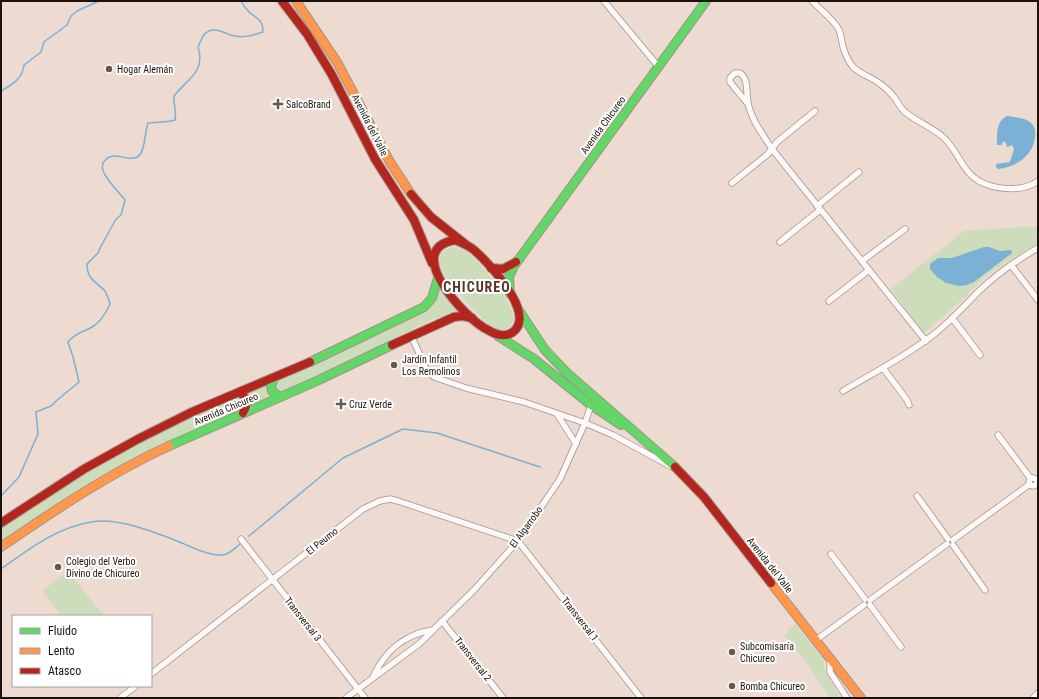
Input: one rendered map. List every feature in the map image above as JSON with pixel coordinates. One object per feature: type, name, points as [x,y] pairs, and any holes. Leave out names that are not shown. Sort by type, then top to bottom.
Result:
[{"type":"main road","name":"Avenida del Valle","points":[[282,1],[307,34],[332,75],[375,159],[414,220],[438,278],[452,296],[472,318],[534,359],[591,405],[656,450]]},
{"type":"main road","name":"Avenida del Valle","points":[[296,1],[341,68],[381,146],[407,189],[432,217],[475,251],[491,268],[510,294],[542,346],[567,373],[656,450],[697,489],[716,511],[860,698]]},
{"type":"main road","name":"Avenida Chicureo","points":[[510,294],[509,277],[517,261],[706,1]]},
{"type":"main road","points":[[432,263],[434,253],[441,244],[451,241],[458,241],[465,244]]},
{"type":"main road","points":[[491,268],[505,268],[517,261]]},
{"type":"main road","name":"Avenida Chicureo","points":[[1,522],[61,483],[122,447],[180,418],[274,378],[424,307],[429,303],[433,296],[438,278]]},
{"type":"main road","points":[[497,335],[506,335],[515,330],[520,322],[520,312]]},
{"type":"main road","name":"Avenida Chicureo","points":[[1,547],[46,516],[108,478],[178,442],[280,398],[451,318],[459,316],[472,318]]},
{"type":"main road","points":[[274,378],[271,386],[272,391],[280,398]]},
{"type":"main road","points":[[240,392],[245,396],[247,401],[247,407],[243,413]]},
{"type":"street","points":[[604,1],[658,66]]},
{"type":"street","points":[[812,1],[833,20],[840,32],[844,49],[853,67],[887,89],[903,111],[916,121],[927,126],[943,137],[952,147],[961,164],[973,177],[988,185],[1012,189],[1018,189],[1034,184],[1038,181]]},
{"type":"street","points":[[748,104],[730,82],[730,78],[734,73],[740,73],[744,77],[748,104],[755,120],[772,148],[926,341]]},
{"type":"street","points":[[732,183],[768,154],[777,142],[815,112]]},
{"type":"street","points":[[780,242],[860,172]]},
{"type":"street","points":[[862,261],[905,229]]},
{"type":"street","points":[[843,391],[902,357],[926,341],[985,286],[1011,265],[1038,248]]},
{"type":"street","points":[[1011,265],[1038,300]]},
{"type":"street","points":[[829,301],[869,270]]},
{"type":"street","points":[[952,318],[980,355]]},
{"type":"street","points":[[412,335],[428,371],[434,377],[466,388],[524,402],[585,423],[613,435],[678,470]]},
{"type":"street","points":[[883,368],[907,400],[909,405]]},
{"type":"street","name":"El Algarrobo","points":[[373,677],[419,644],[474,590],[518,541],[560,479],[585,423],[591,405]]},
{"type":"street","points":[[557,413],[576,444]]},
{"type":"street","points":[[816,640],[1035,482],[998,435]]},
{"type":"street","points":[[917,496],[984,590]]},
{"type":"street","name":"El Peumo","points":[[152,673],[371,504],[385,500],[411,504],[518,541]]},
{"type":"street","name":"Transversal 3","points":[[241,539],[365,698]]},
{"type":"street","name":"Transversal 1","points":[[518,541],[641,698]]},
{"type":"street","points":[[831,554],[901,647]]},
{"type":"street","name":"Transversal 2","points":[[442,620],[503,698]]},
{"type":"street","points":[[346,698],[359,690],[373,677],[379,664],[397,643],[422,631],[432,630]]},
{"type":"street","points":[[830,659],[830,672],[847,698]]},
{"type":"street","points":[[120,698],[135,687]]},
{"type":"street","points":[[1033,698],[1038,694]]},
{"type":"green space","points":[[1038,226],[1038,243],[986,275],[965,297],[924,333],[891,289],[964,231]]},
{"type":"green space","points":[[452,247],[462,249],[470,254],[498,287],[512,311],[513,323],[508,328],[504,330],[497,329],[483,319],[448,280],[439,261],[444,251]]},
{"type":"green space","points":[[441,288],[463,314],[433,319],[313,379],[278,393],[275,391],[274,382],[423,312],[434,302]]},
{"type":"green space","points":[[269,384],[273,396],[250,405],[245,394]]},
{"type":"green space","points":[[239,397],[243,398],[243,408],[191,431],[135,459],[58,504],[1,544],[1,529],[85,473],[150,438]]},
{"type":"green space","points":[[68,571],[103,615],[60,615],[42,591]]},
{"type":"green space","points":[[795,624],[823,658],[825,671],[840,698],[830,698],[806,662],[784,635]]},
{"type":"water","points":[[1007,116],[1020,118],[1029,121],[1032,124],[1035,131],[1034,144],[1027,155],[1017,163],[998,169],[996,164],[1010,162],[1014,149],[1012,145],[1007,147],[1006,143],[1003,141],[1002,145],[997,145],[997,132],[999,124],[1003,118]]},
{"type":"water","points":[[984,247],[989,247],[1000,251],[1011,250],[1012,253],[974,282],[967,285],[959,286],[946,283],[937,277],[930,269],[930,264],[938,258],[952,258]]},
{"type":"waterway","points":[[1,91],[16,81],[22,74],[24,65],[41,52],[44,42],[67,25],[71,16],[77,11],[99,1]]},
{"type":"waterway","points":[[1,496],[19,477],[38,434],[36,412],[51,406],[79,382],[68,342],[76,335],[98,323],[110,304],[105,291],[90,277],[87,269],[87,264],[98,253],[116,219],[121,215],[125,200],[104,174],[102,167],[103,164],[107,158],[112,156],[136,158],[141,153],[148,123],[175,120],[176,114],[174,96],[197,69],[200,56],[198,47],[206,32],[218,30],[232,36],[242,37],[263,32],[261,22],[248,11],[241,1]]},
{"type":"waterway","points":[[249,536],[343,458],[403,429],[437,433],[540,467]]},
{"type":"waterway","points":[[1,569],[43,540],[66,529],[91,522],[113,522],[137,527],[217,555],[227,554],[240,544]]},
{"type":"traffic: fast","points":[[510,294],[509,277],[514,266],[706,1]]},
{"type":"traffic: fast","points":[[310,362],[424,307],[432,298],[438,278]]},
{"type":"traffic: fast","points":[[520,312],[545,350],[567,373],[675,467]]},
{"type":"traffic: fast","points":[[498,336],[534,359],[591,405],[621,425]]},
{"type":"traffic: fast","points":[[169,446],[319,380],[392,345]]},
{"type":"traffic: fast","points":[[274,378],[271,386],[272,391],[280,397]]},
{"type":"traffic: slow","points":[[296,1],[337,62],[390,162],[411,194]]},
{"type":"traffic: slow","points":[[1,547],[104,480],[169,446]]},
{"type":"traffic: slow","points":[[771,583],[861,698]]},
{"type":"traffic: jam","points":[[282,1],[307,34],[332,75],[375,159],[414,220],[432,263]]},
{"type":"traffic: jam","points":[[411,194],[431,217],[465,244]]},
{"type":"traffic: jam","points":[[455,240],[467,245],[481,256],[499,276],[508,289],[515,301],[519,313],[519,324],[510,334],[504,335],[491,332],[478,323],[453,299],[443,284],[436,270],[434,256],[440,246],[455,240]]},
{"type":"traffic: jam","points":[[491,268],[503,269],[516,262]]},
{"type":"traffic: jam","points":[[392,345],[454,317],[463,316],[472,318]]},
{"type":"traffic: jam","points":[[1,523],[84,469],[138,439],[192,412],[310,362]]},
{"type":"traffic: jam","points":[[240,392],[246,402],[246,407],[243,413]]},
{"type":"traffic: jam","points":[[675,467],[704,497],[771,583]]},
{"type":"place","name":"Hogar Alemán","points":[[109,69]]},
{"type":"place","name":"SalcoBrand","points":[[278,104]]},
{"type":"place","name":"Jardín Infantil Los Remolinos","points":[[394,365]]},
{"type":"place","name":"Cruz Verde","points":[[341,404]]},
{"type":"place","name":"Colegio del Verbo Divino de Chicureo","points":[[58,567]]},
{"type":"place","name":"Subcomisaría Chicureo","points":[[732,652]]},
{"type":"place","name":"Bomba Chicureo","points":[[732,686]]},
{"type":"district","name":"CHICUREO","points":[[477,287]]}]
